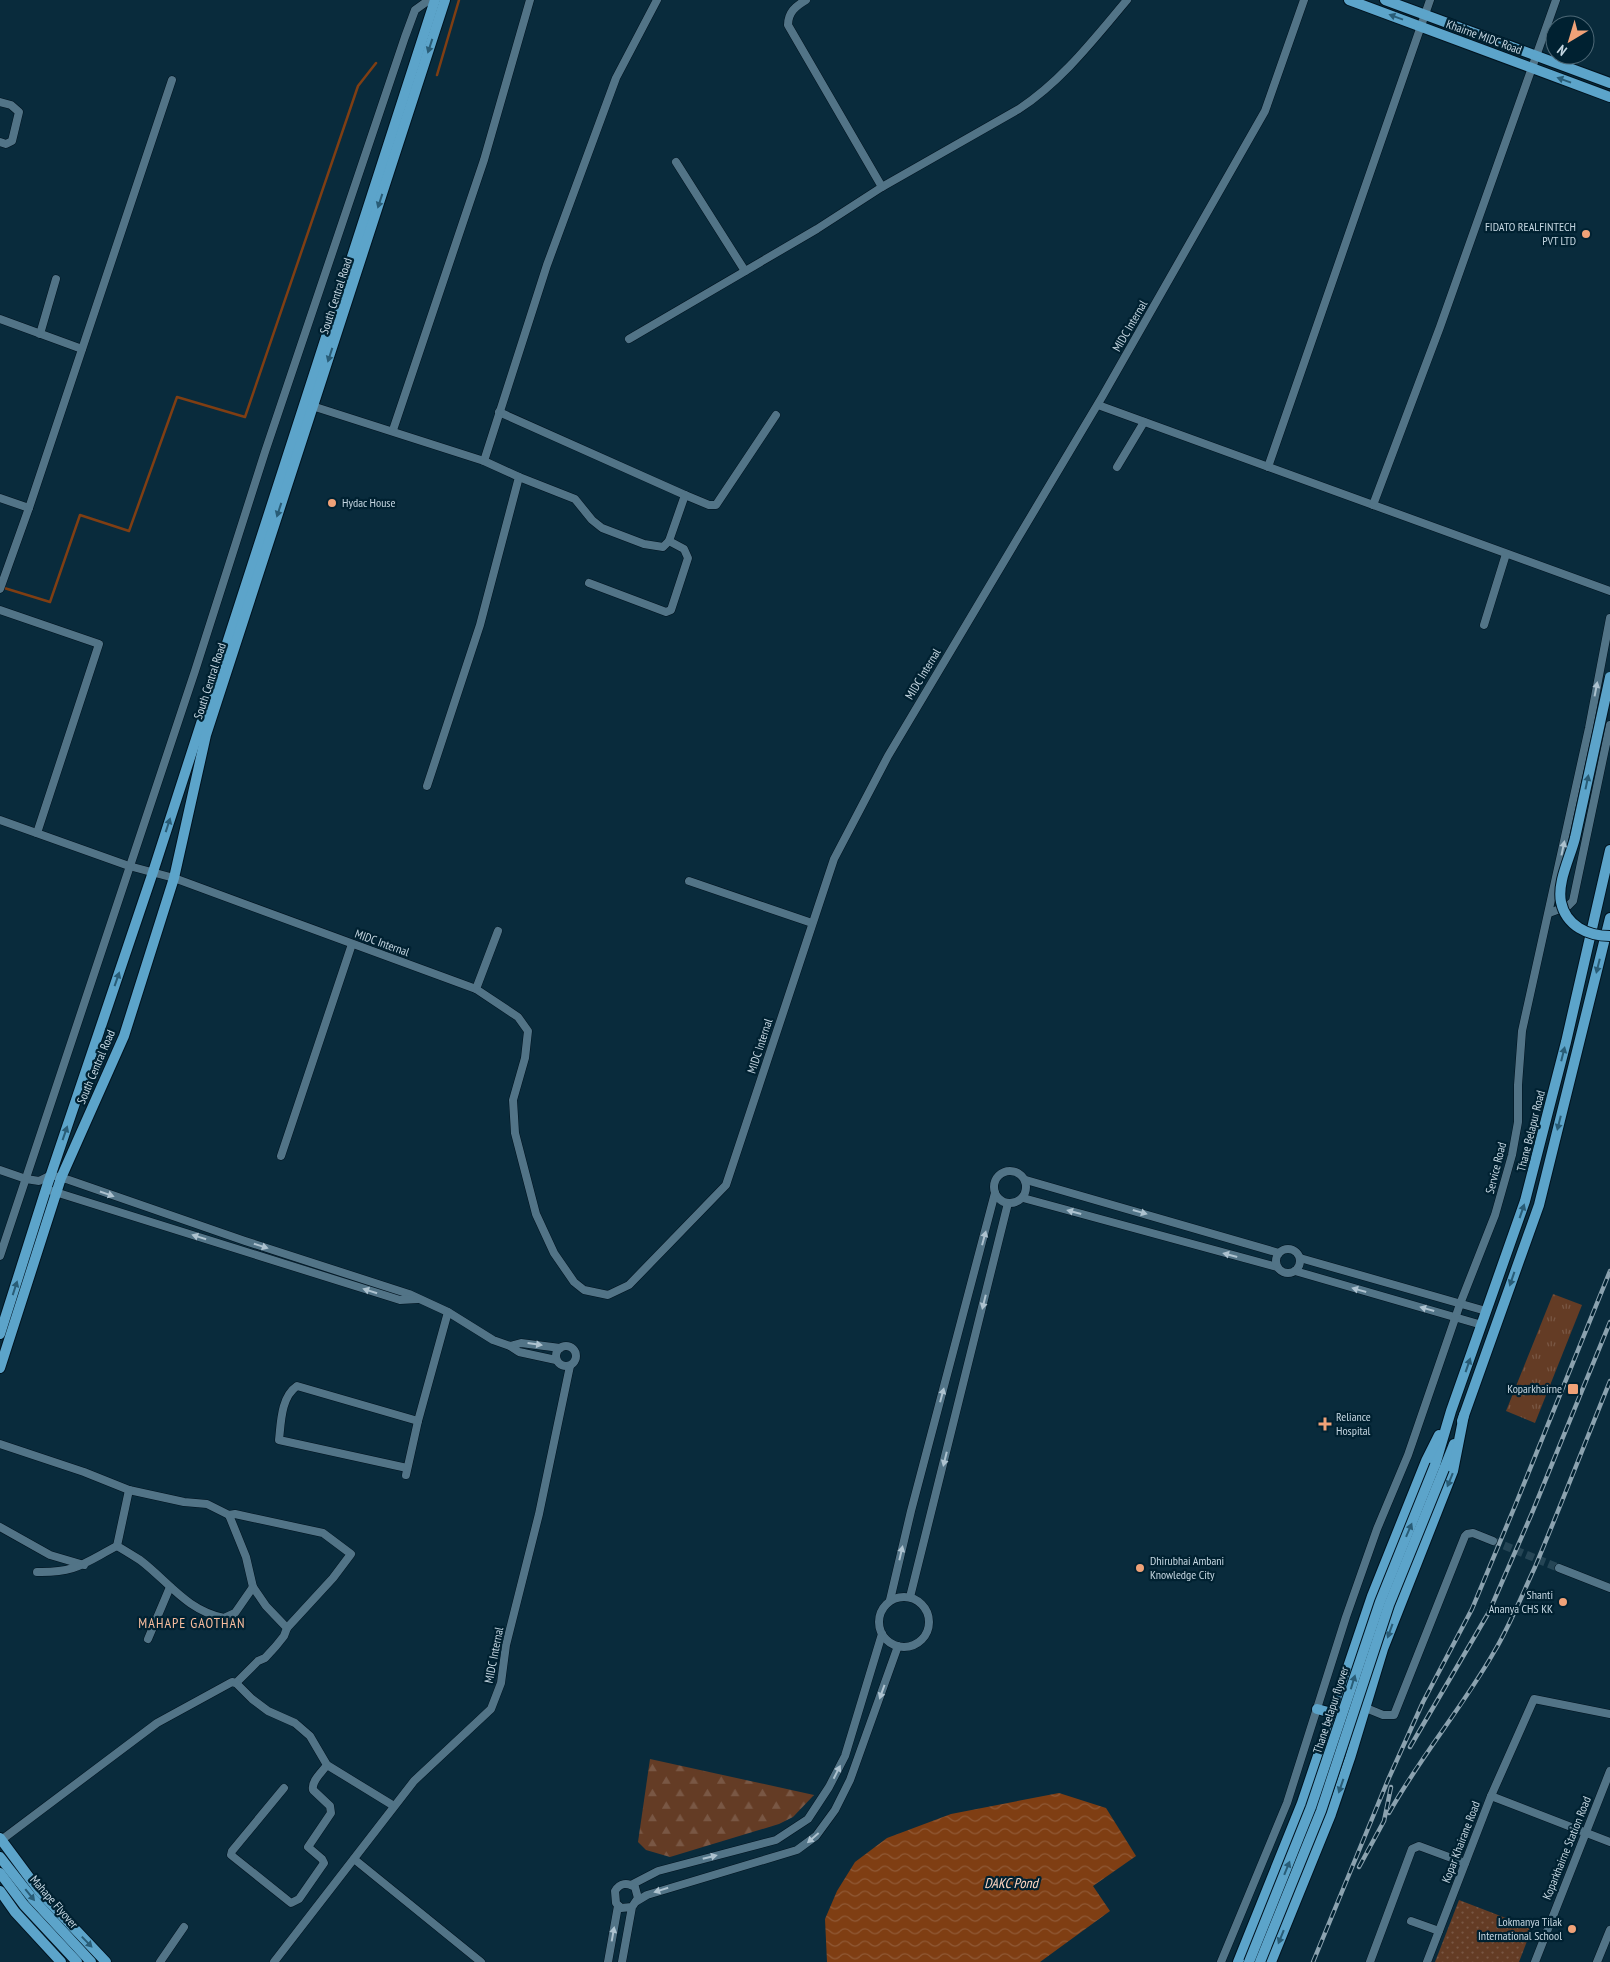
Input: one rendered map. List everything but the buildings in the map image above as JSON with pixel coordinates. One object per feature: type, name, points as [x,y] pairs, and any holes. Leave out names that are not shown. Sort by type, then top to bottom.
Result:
[{"type":"main road","name":"South Central Road","points":[[0,1334],[46,1190],[56,1177],[124,1036],[174,878],[206,735],[435,0]]},
{"type":"main road","name":"South Central Road","points":[[0,1368],[58,1192],[56,1177],[153,872],[445,0]]},
{"type":"main road","name":"Khairne MIDC Road","points":[[1349,0],[1610,97]]},
{"type":"main road","name":"Khairne MIDC Road","points":[[1385,0],[1610,83]]},
{"type":"main road","points":[[1610,677],[1575,837],[1561,888],[1561,902],[1574,925],[1583,931],[1599,936],[1610,936]]},
{"type":"main road","name":"Thane Belapur Road","points":[[1451,1411],[1531,1181],[1568,1033],[1610,850]]},
{"type":"main road","name":"Thane Belapur Road","points":[[1464,1416],[1538,1205],[1610,918]]},
{"type":"main road","points":[[1440,1467],[1451,1411]]},
{"type":"main road","points":[[1238,1962],[1302,1803],[1372,1596],[1426,1461],[1451,1411]]},
{"type":"main road","points":[[1440,1467],[1464,1416]]},
{"type":"main road","points":[[1271,1962],[1331,1814],[1366,1708],[1383,1649],[1453,1472],[1464,1416]]},
{"type":"main road","name":"Thane belapur flyover","points":[[1249,1962],[1312,1807],[1377,1610],[1440,1467]]},
{"type":"main road","name":"Thane belapur flyover","points":[[1260,1962],[1321,1811],[1386,1613],[1440,1467]]},
{"type":"main road","points":[[1317,1709],[1361,1722]]},
{"type":"main road","points":[[1,1840],[40,1892],[106,1962]]},
{"type":"main road","name":"Mahape Flyover","points":[[0,1857],[32,1898],[91,1962]]},
{"type":"main road","name":"Mahape Flyover","points":[[0,1873],[24,1905],[77,1962]]},
{"type":"main road","points":[[0,1892],[15,1912],[60,1962]]},
{"type":"street","points":[[0,1256],[198,662],[265,452],[405,37],[415,10],[429,0]]},
{"type":"street","points":[[393,430],[484,160],[530,0]]},
{"type":"street","points":[[484,460],[547,265],[616,78],[657,0]]},
{"type":"street","points":[[806,0],[797,5],[788,17],[788,25],[882,187]]},
{"type":"street","points":[[629,339],[817,229],[882,187],[1019,110],[1053,84],[1127,0]]},
{"type":"street","name":"MIDC Internal","points":[[0,820],[129,866],[174,878],[476,989],[518,1017],[528,1031],[525,1058],[513,1100],[514,1133],[536,1214],[554,1253],[574,1282],[584,1290],[608,1295],[629,1285],[726,1185],[834,859],[888,756],[1098,405],[1266,111],[1304,0]]},
{"type":"street","points":[[1268,467],[1430,0]]},
{"type":"street","points":[[1373,505],[1440,327],[1556,0]]},
{"type":"street","points":[[1,586],[29,508],[172,80]]},
{"type":"street","points":[[0,102],[11,105],[20,112],[12,141],[6,144],[0,142]]},
{"type":"street","points":[[676,162],[744,272]]},
{"type":"street","points":[[40,334],[56,279]]},
{"type":"street","points":[[0,319],[82,349]]},
{"type":"street","points":[[309,404],[484,460],[575,499],[592,520],[602,528],[657,547],[663,547],[669,541],[685,495]]},
{"type":"street","points":[[1098,405],[1610,592]]},
{"type":"street","points":[[499,412],[709,506],[716,506],[741,471],[776,415]]},
{"type":"street","points":[[1117,467],[1144,422]]},
{"type":"street","points":[[427,786],[480,625],[519,476]]},
{"type":"street","points":[[0,498],[29,508]]},
{"type":"street","points":[[589,583],[666,612],[671,610],[688,558],[684,549],[669,541]]},
{"type":"street","points":[[1484,625],[1506,554]]},
{"type":"street","points":[[0,610],[99,644],[37,833]]},
{"type":"street","name":"Service Road","points":[[1221,1962],[1287,1803],[1346,1617],[1374,1538],[1408,1455],[1460,1304],[1495,1215],[1512,1155],[1518,1122],[1518,1085],[1522,1030],[1589,728],[1610,618]]},
{"type":"street","points":[[1549,913],[1568,906],[1573,901],[1610,725]]},
{"type":"street","points":[[689,881],[812,923]]},
{"type":"street","points":[[476,989],[498,930]]},
{"type":"street","points":[[282,1156],[352,944]]},
{"type":"street","points":[[0,1170],[26,1179],[39,1181],[56,1177],[409,1294],[448,1312],[493,1340],[510,1346],[519,1352],[556,1360]]},
{"type":"street","points":[[890,1600],[897,1597],[910,1597],[922,1604],[926,1609],[929,1616],[928,1630],[920,1642],[913,1645],[898,1646],[891,1644],[882,1634],[879,1626],[880,1612],[890,1600],[911,1510],[995,1193],[996,1180],[1002,1173],[1013,1172],[1026,1180],[1279,1253],[1291,1250],[1300,1258],[1486,1311]]},
{"type":"street","points":[[995,1193],[1000,1200],[1013,1203],[1022,1198],[1026,1190],[1026,1180]]},
{"type":"street","points":[[39,1181],[46,1190],[58,1192],[400,1300],[418,1299]]},
{"type":"street","points":[[1022,1198],[1277,1267],[1287,1274],[1294,1272],[1482,1325]]},
{"type":"street","points":[[910,1597],[1008,1203]]},
{"type":"street","points":[[1277,1267],[1276,1260],[1279,1253]]},
{"type":"street","points":[[1294,1272],[1299,1266],[1300,1258]]},
{"type":"street","points":[[418,1422],[297,1386],[288,1392],[282,1415],[279,1440],[406,1472],[448,1312]]},
{"type":"street","points":[[510,1346],[521,1343],[560,1348],[566,1346],[575,1351],[575,1361],[570,1366],[560,1365],[556,1360],[556,1353],[560,1348]]},
{"type":"street","name":"MIDC Internal","points":[[274,1962],[414,1781],[491,1709],[498,1693],[506,1645],[539,1514],[570,1366]]},
{"type":"street","points":[[0,1444],[84,1472],[129,1490],[184,1502],[207,1504],[229,1514],[323,1533],[351,1554],[333,1578],[287,1628],[284,1636],[276,1646],[236,1683]]},
{"type":"street","points":[[37,1572],[59,1572],[84,1565],[117,1546],[129,1490]]},
{"type":"street","points":[[229,1514],[246,1557],[253,1587],[266,1606],[287,1628]]},
{"type":"street","points":[[0,1527],[50,1555],[84,1565]]},
{"type":"street","points":[[1322,1695],[1384,1715],[1394,1715],[1465,1536],[1473,1533],[1493,1541]]},
{"type":"street","points":[[117,1546],[140,1560],[176,1594],[196,1608],[224,1618],[235,1613],[253,1587]]},
{"type":"street","points":[[1559,1568],[1610,1588]]},
{"type":"street","points":[[148,1639],[170,1587]]},
{"type":"street","points":[[608,1962],[618,1906],[614,1899],[615,1891],[620,1885],[632,1885],[658,1870],[776,1840],[808,1819],[829,1787],[845,1756],[882,1634]]},
{"type":"street","points":[[618,1906],[625,1908],[635,1904],[647,1895],[797,1850],[816,1836],[836,1810],[850,1780],[898,1646]]},
{"type":"street","points":[[1,1840],[157,1723],[232,1682],[236,1683],[252,1699],[268,1711],[296,1723],[310,1736],[328,1765],[394,1806]]},
{"type":"street","points":[[1491,1796],[1534,1699],[1610,1714]]},
{"type":"street","points":[[284,1788],[231,1854],[291,1903],[299,1899],[324,1863],[308,1847],[331,1812],[330,1806],[312,1787],[313,1783],[328,1765]]},
{"type":"street","name":"Koparkhairne Station Road","points":[[1535,1962],[1610,1771]]},
{"type":"street","name":"Kopar Khairane Road","points":[[1426,1962],[1491,1796],[1610,1842]]},
{"type":"street","points":[[1370,1962],[1412,1849],[1419,1846],[1465,1863]]},
{"type":"street","points":[[354,1859],[481,1962]]},
{"type":"street","points":[[622,1962],[637,1890],[632,1885]]},
{"type":"street","points":[[1410,1921],[1439,1931]]},
{"type":"street","points":[[160,1962],[184,1926]]},
{"type":"street","points":[[1597,1962],[1610,1930]]},
{"type":"green space","points":[[1553,1294],[1582,1305],[1535,1423],[1506,1411]]},
{"type":"green space","points":[[650,1759],[814,1795],[793,1817],[779,1824],[670,1857],[646,1850],[638,1842]]},
{"type":"green space","points":[[1459,1900],[1532,1928],[1519,1962],[1435,1962]]},
{"type":"water","name":"DAKC Pond","points":[[1059,1793],[1106,1808],[1136,1856],[1093,1886],[1110,1911],[1040,1962],[827,1962],[825,1919],[837,1891],[855,1862],[887,1838],[951,1814]]},
{"type":"waterway","points":[[437,75],[459,0]]},
{"type":"waterway","points":[[1,587],[50,602],[80,515],[129,531],[177,397],[245,417],[358,86],[376,63]]},
{"type":"tunnel","points":[[1493,1541],[1559,1568]]},
{"type":"railway","points":[[1313,1962],[1388,1780],[1423,1702],[1472,1609],[1610,1271]]},
{"type":"railway","points":[[1410,1747],[1489,1612],[1532,1513],[1610,1322]]},
{"type":"railway","points":[[1389,1813],[1414,1772],[1482,1673],[1516,1610],[1610,1381]]},
{"type":"railway","points":[[1359,1867],[1384,1821],[1391,1787]]},
{"type":"place","name":"FIDATO REALFINTECH PVT LTD","points":[[1586,234]]},
{"type":"place","name":"Hydac House","points":[[332,503]]},
{"type":"place","name":"Koparkhairne","points":[[1573,1389]]},
{"type":"place","name":"Reliance Hospital","points":[[1325,1424]]},
{"type":"place","name":"Dhirubhai Ambani Knowledge City","points":[[1140,1568]]},
{"type":"place","name":"Shanti Ananya CHS KK","points":[[1563,1602]]},
{"type":"place","name":"Lokmanya Tilak International School","points":[[1572,1929]]},
{"type":"district","name":"MAHAPE GAOTHAN","points":[[192,1623]]}]
